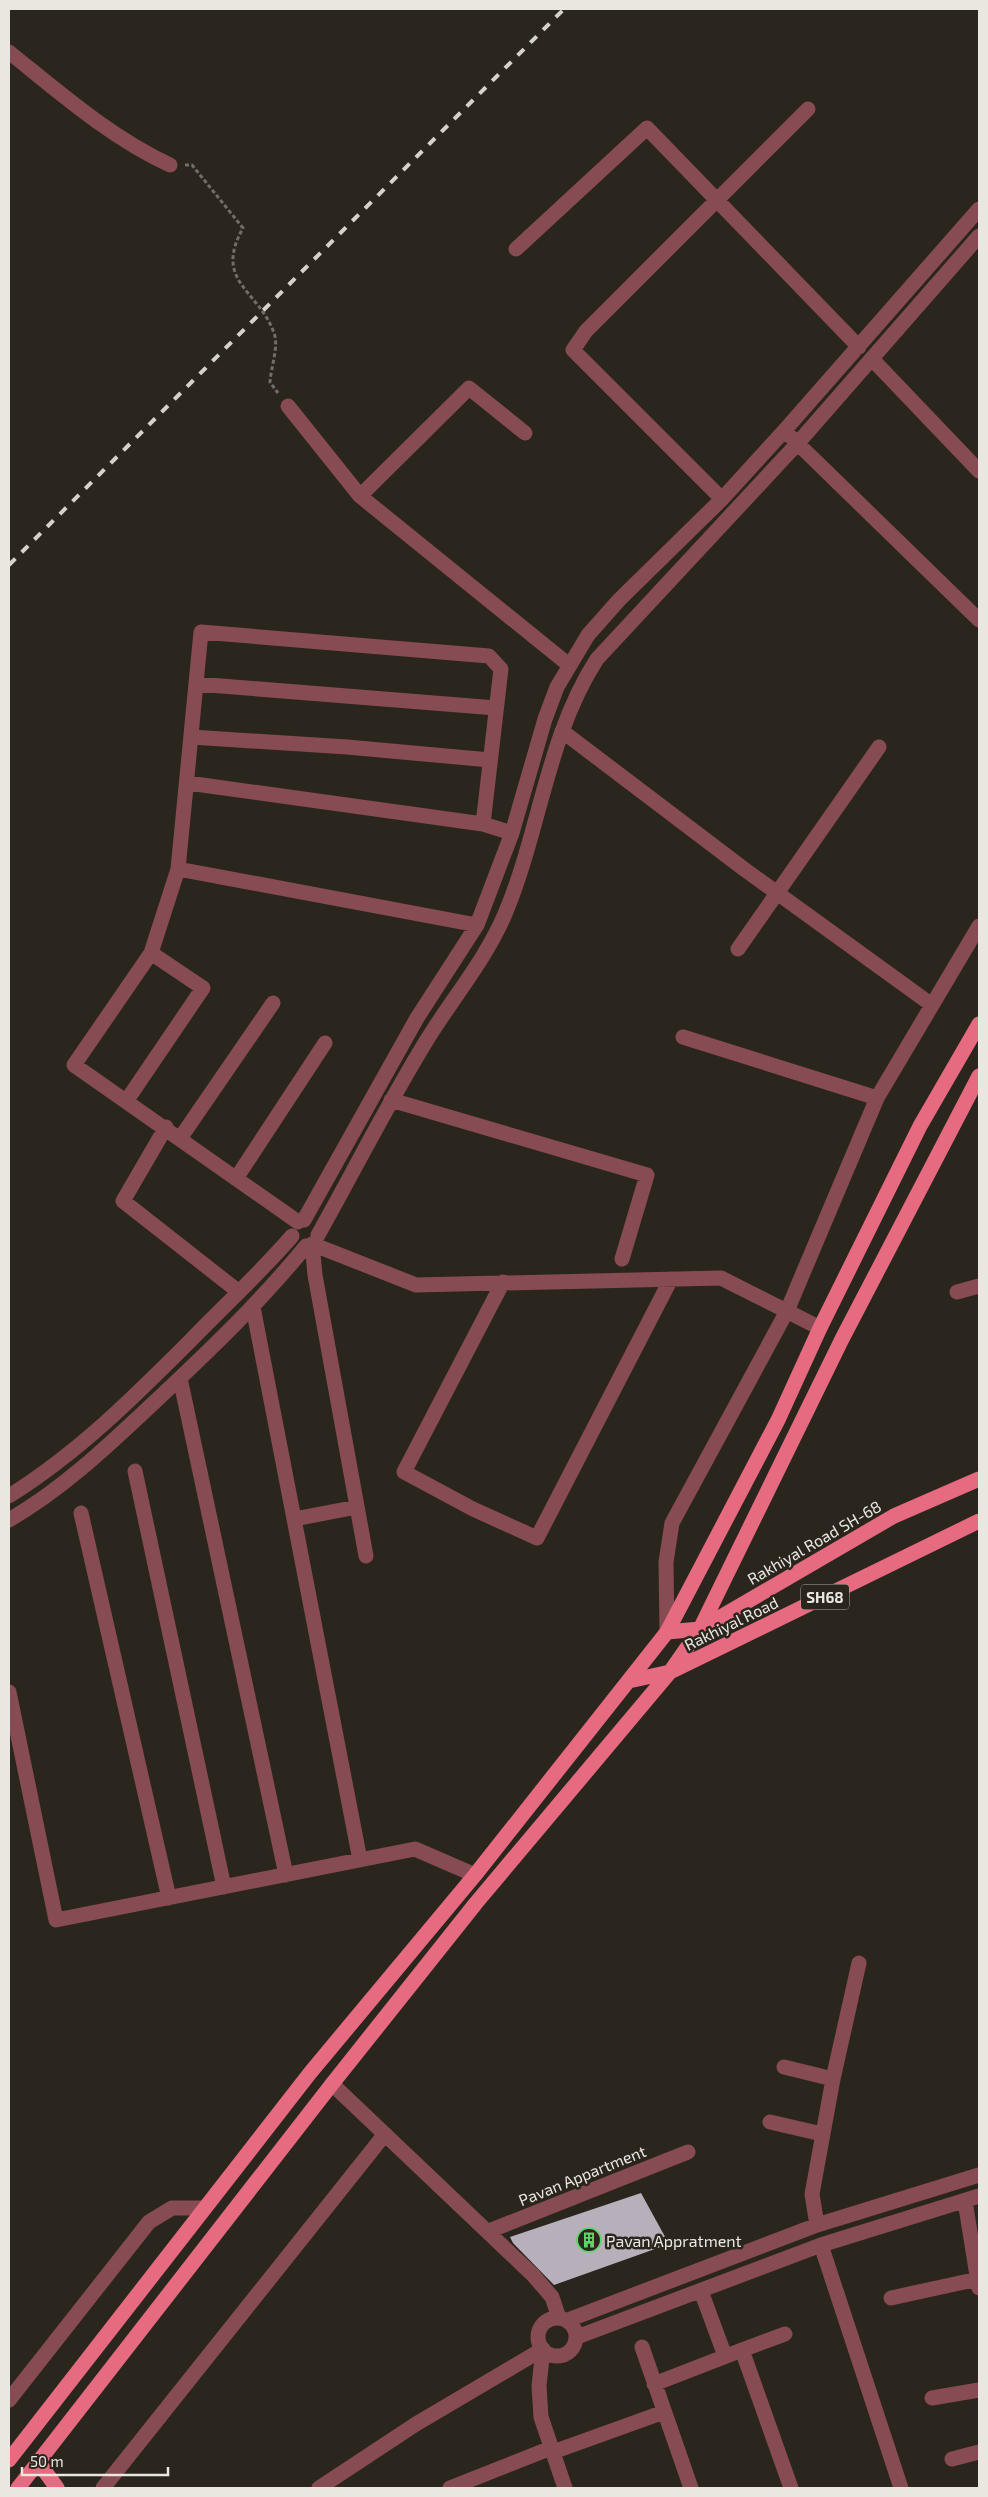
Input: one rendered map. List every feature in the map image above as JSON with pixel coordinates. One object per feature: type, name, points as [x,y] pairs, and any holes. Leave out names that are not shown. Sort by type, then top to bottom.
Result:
[{"type":"main road","points":[[9,2460],[310,2073],[475,1875],[668,1632],[778,1420],[820,1328],[920,1126],[979,1024]]},
{"type":"main road","points":[[18,2488],[332,2084],[476,1903],[670,1672],[700,1629],[842,1339],[979,1076]]},
{"type":"main road","name":"Rakhiyal Road SH-68","points":[[668,1632],[700,1629],[894,1516],[979,1479]]},
{"type":"main road","name":"Rakhiyal Road","points":[[629,1681],[670,1672],[979,1521]]},
{"type":"main road","points":[[39,2463],[57,2488]]},
{"type":"street","points":[[9,52],[95,121],[145,153],[170,165]]},
{"type":"street","points":[[722,499],[573,350],[586,330],[717,202],[808,109]]},
{"type":"street","points":[[516,249],[647,128],[859,347]]},
{"type":"street","points":[[9,1496],[84,1443],[129,1402],[239,1292],[298,1226],[413,1026],[477,925],[512,833],[545,718],[568,665],[588,635],[619,600],[722,499],[859,347],[979,209]]},
{"type":"street","points":[[9,1520],[91,1462],[253,1307],[312,1241],[391,1100],[430,1034],[475,967],[505,914],[562,731],[577,691],[597,659],[797,444],[977,243]]},
{"type":"street","points":[[872,359],[979,471]]},
{"type":"street","points":[[360,496],[469,388],[525,433]]},
{"type":"street","points":[[288,406],[360,496],[568,665]]},
{"type":"street","points":[[784,431],[979,620]]},
{"type":"street","points":[[366,1556],[317,1285],[312,1241],[314,1223],[298,1226],[237,1177],[74,1065],[150,953],[178,869],[188,783],[201,632],[489,656],[502,670],[483,824]]},
{"type":"street","points":[[196,684],[496,708]]},
{"type":"street","points":[[562,731],[777,893],[932,1004]]},
{"type":"street","points":[[191,737],[347,747],[490,760]]},
{"type":"street","points":[[738,949],[879,747]]},
{"type":"street","points":[[188,783],[483,824],[512,833]]},
{"type":"street","points":[[178,869],[477,925]]},
{"type":"street","points":[[668,1632],[666,1562],[672,1523],[787,1311],[877,1098],[979,926]]},
{"type":"street","points":[[127,1100],[203,988],[150,953]]},
{"type":"street","points":[[181,1138],[273,1003]]},
{"type":"street","points":[[683,1037],[877,1098]]},
{"type":"street","points":[[237,1177],[325,1043]]},
{"type":"street","points":[[391,1100],[647,1176],[622,1259]]},
{"type":"street","points":[[166,1127],[123,1201],[239,1292]]},
{"type":"street","points":[[298,1226],[298,1244],[312,1241],[416,1285],[721,1278],[820,1328]]},
{"type":"street","points":[[503,1282],[404,1472],[473,1509],[537,1538],[671,1279]]},
{"type":"street","points":[[957,1292],[979,1286]]},
{"type":"street","points":[[253,1307],[360,1860]]},
{"type":"street","points":[[180,1378],[286,1874]]},
{"type":"street","points":[[59,1462],[71,1477]]},
{"type":"street","points":[[135,1471],[224,1887]]},
{"type":"street","points":[[294,1519],[357,1507]]},
{"type":"street","points":[[81,1512],[169,1898]]},
{"type":"street","points":[[9,1692],[56,1920],[414,1849],[475,1875]]},
{"type":"street","points":[[817,2225],[812,2194],[833,2079],[859,1963]]},
{"type":"street","points":[[784,2067],[833,2079]]},
{"type":"street","points":[[332,2084],[544,2286],[563,2319],[576,2330],[577,2337],[573,2349],[562,2356],[550,2355],[543,2349],[538,2340],[540,2328],[550,2319],[563,2319],[817,2225],[979,2175]]},
{"type":"street","points":[[770,2122],[822,2134]]},
{"type":"street","points":[[103,2488],[385,2134]]},
{"type":"street","name":"Pavan Appartment","points":[[488,2231],[688,2152]]},
{"type":"street","points":[[577,2337],[820,2245],[979,2196]]},
{"type":"street","points":[[891,2298],[978,2284],[964,2200]]},
{"type":"street","points":[[9,2400],[149,2222],[172,2208],[205,2208]]},
{"type":"street","points":[[820,2245],[901,2488]]},
{"type":"street","points":[[701,2290],[725,2356]]},
{"type":"street","points":[[654,2384],[785,2334]]},
{"type":"street","points":[[642,2347],[691,2488]]},
{"type":"street","points":[[543,2349],[539,2386],[541,2417],[565,2488]]},
{"type":"street","points":[[319,2488],[416,2424],[543,2349]]},
{"type":"street","points":[[742,2350],[791,2488]]},
{"type":"street","points":[[932,2398],[979,2390]]},
{"type":"street","points":[[450,2488],[552,2450],[664,2412]]},
{"type":"street","points":[[952,2459],[979,2452]]},
{"type":"path","points":[[170,165],[192,165],[243,228],[235,243],[232,254],[233,269],[239,282],[256,304],[274,334],[270,382],[288,406]]},
{"type":"building","name":"Pavan Appratment","points":[[641,2193],[669,2244],[554,2285],[513,2243],[510,2237]]},
{"type":"railway","points":[[9,565],[564,9]]},
{"type":"place","name":"Pavan Appratment","points":[[589,2240]]}]
